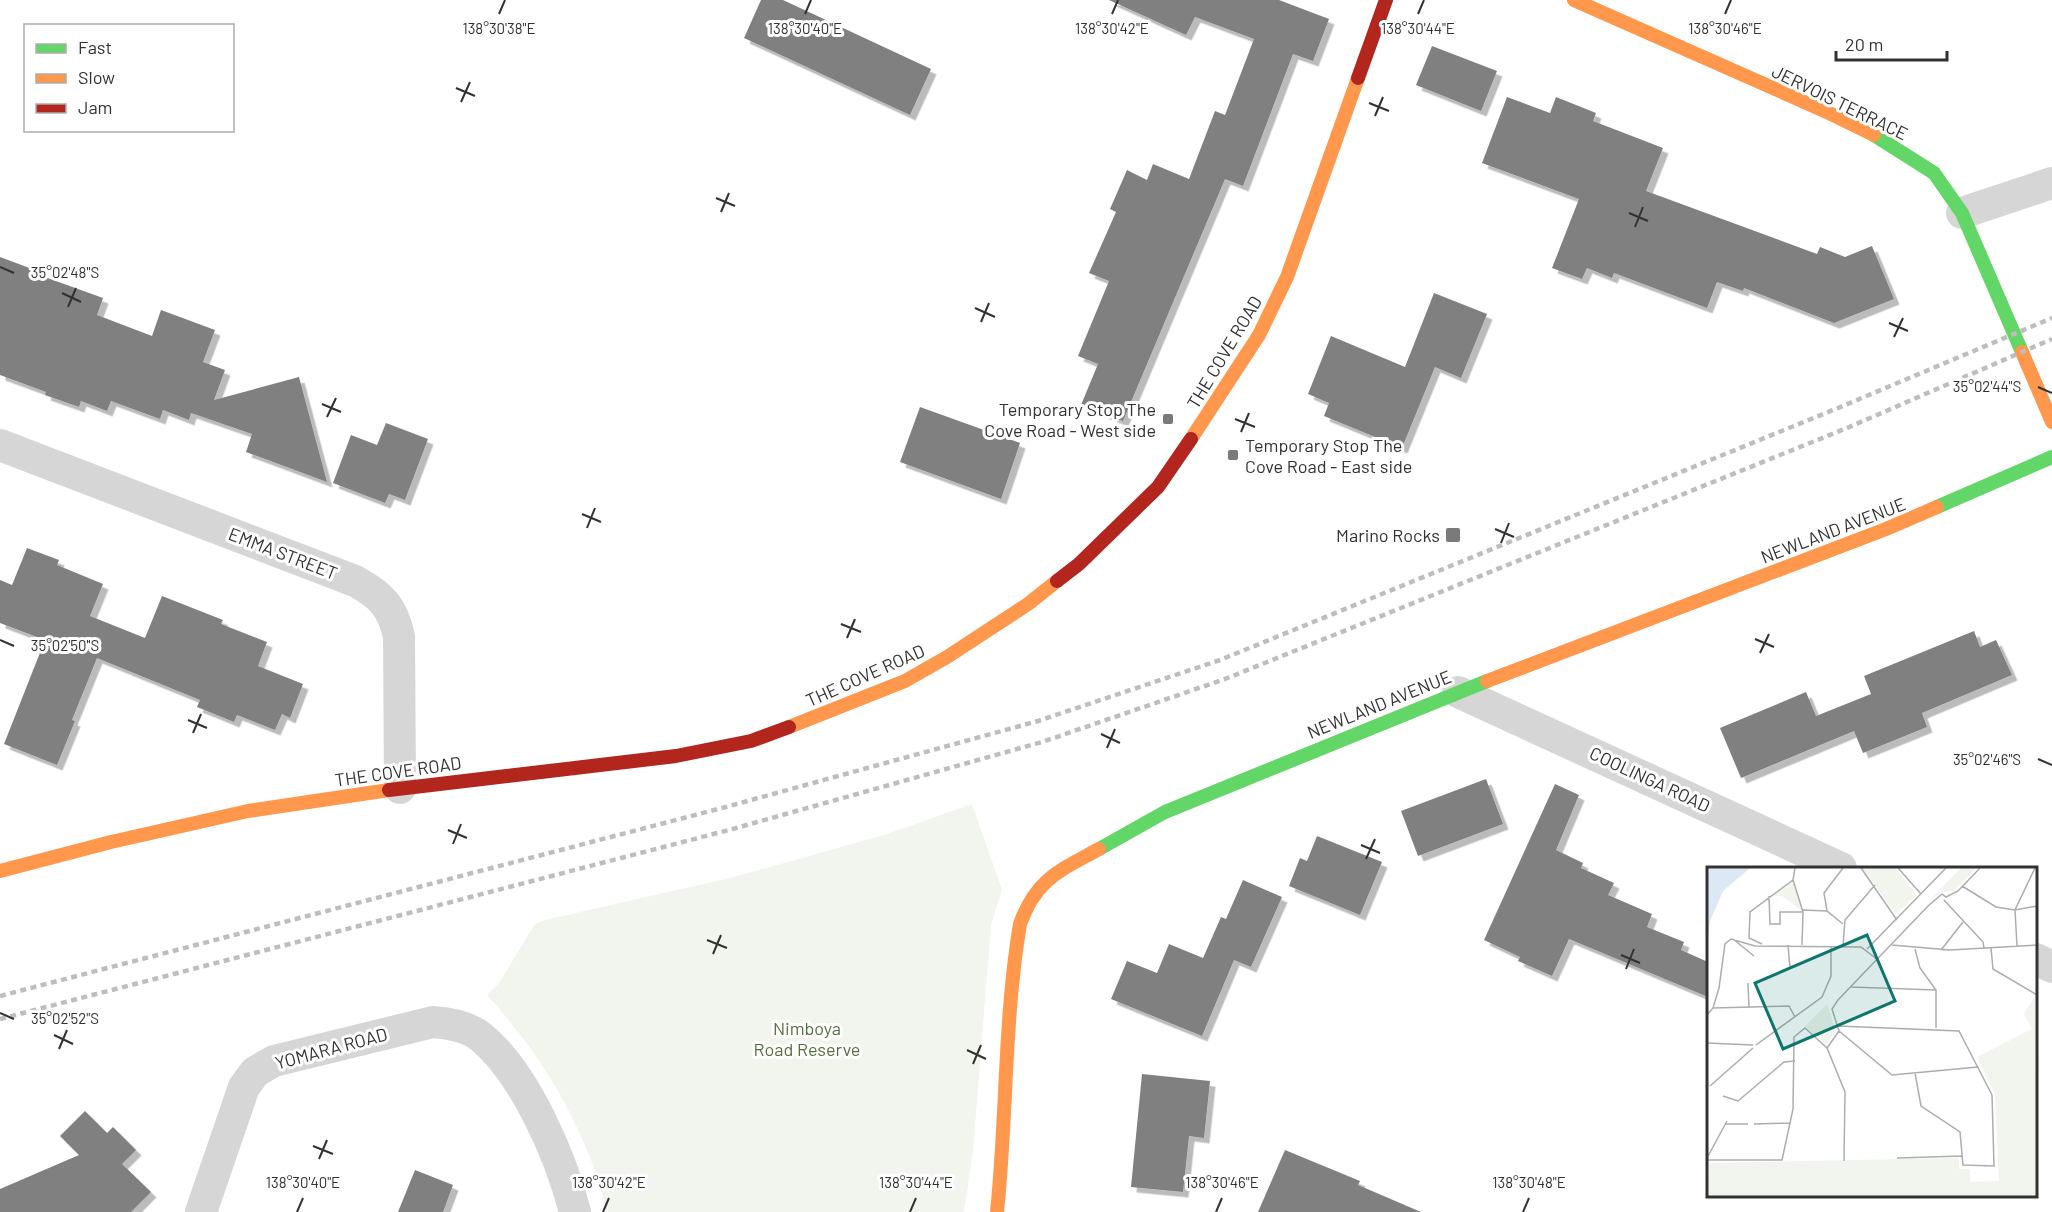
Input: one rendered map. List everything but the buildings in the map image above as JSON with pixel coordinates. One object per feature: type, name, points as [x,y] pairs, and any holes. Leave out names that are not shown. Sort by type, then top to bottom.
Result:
[{"type":"street","name":"THE COVE ROAD","points":[[0,871],[111,842],[248,811],[400,788],[676,756],[751,741],[870,696],[904,681],[947,657],[1001,622],[1079,564],[1158,487],[1221,396],[1259,335],[1287,277],[1386,0]]},
{"type":"street","name":"JERVOIS TERRACE","points":[[1574,0],[1609,7],[1885,141],[1934,173],[1962,213],[2052,422]]},
{"type":"street","points":[[1962,213],[2052,183]]},
{"type":"street","name":"EMMA STREET","points":[[0,445],[355,581],[376,592],[390,609],[399,637],[400,788]]},
{"type":"street","name":"NEWLAND AVENUE","points":[[998,1212],[1004,1155],[1009,1036],[1020,924],[1034,893],[1061,870],[1165,812],[1458,692],[1886,529],[2052,457]]},
{"type":"street","name":"COOLINGA ROAD","points":[[1458,692],[1838,867]]},
{"type":"street","points":[[2037,960],[2052,967]]},
{"type":"street","name":"YOMARA ROAD","points":[[201,1212],[244,1087],[255,1072],[274,1061],[433,1022],[451,1024],[479,1035],[508,1065],[537,1114],[567,1183],[575,1212]]},
{"type":"green space","name":"Nimboya Road Reserve","points":[[972,804],[1002,890],[991,925],[973,1151],[964,1212],[607,1212],[588,1152],[561,1096],[527,1043],[487,995],[499,983],[535,924],[734,877],[887,834]]},
{"type":"railway","points":[[0,996],[722,808],[1038,721],[1220,660],[1838,408],[2052,318]]},
{"type":"railway","points":[[0,1019],[729,830],[1042,742],[1225,679],[1847,428],[2052,339]]},
{"type":"traffic: fast","points":[[1874,135],[1934,173],[1962,213],[2022,352]]},
{"type":"traffic: fast","points":[[1937,507],[2052,457]]},
{"type":"traffic: fast","points":[[1099,849],[1165,812],[1487,681]]},
{"type":"traffic: slow","points":[[1574,0],[1874,135]]},
{"type":"traffic: slow","points":[[1191,439],[1259,335],[1287,277],[1358,78]]},
{"type":"traffic: slow","points":[[2022,352],[2052,422]]},
{"type":"traffic: slow","points":[[1487,681],[1886,529],[1937,507]]},
{"type":"traffic: slow","points":[[789,727],[905,681],[947,657],[1028,604],[1057,581]]},
{"type":"traffic: slow","points":[[0,871],[111,842],[248,811],[389,790]]},
{"type":"traffic: slow","points":[[997,1212],[1008,1032],[1020,924],[1033,896],[1041,886],[1050,878],[1099,849]]},
{"type":"traffic: jam","points":[[1358,78],[1386,0]]},
{"type":"traffic: jam","points":[[1057,581],[1079,564],[1158,487],[1191,439]]},
{"type":"traffic: jam","points":[[389,790],[676,756],[751,741],[789,727]]},
{"type":"place","name":"Temporary Stop The Cove Road - West side","points":[[1168,419]]},
{"type":"place","name":"Temporary Stop The Cove Road - East side","points":[[1233,455]]},
{"type":"place","name":"Marino Rocks","points":[[1453,535]]}]
